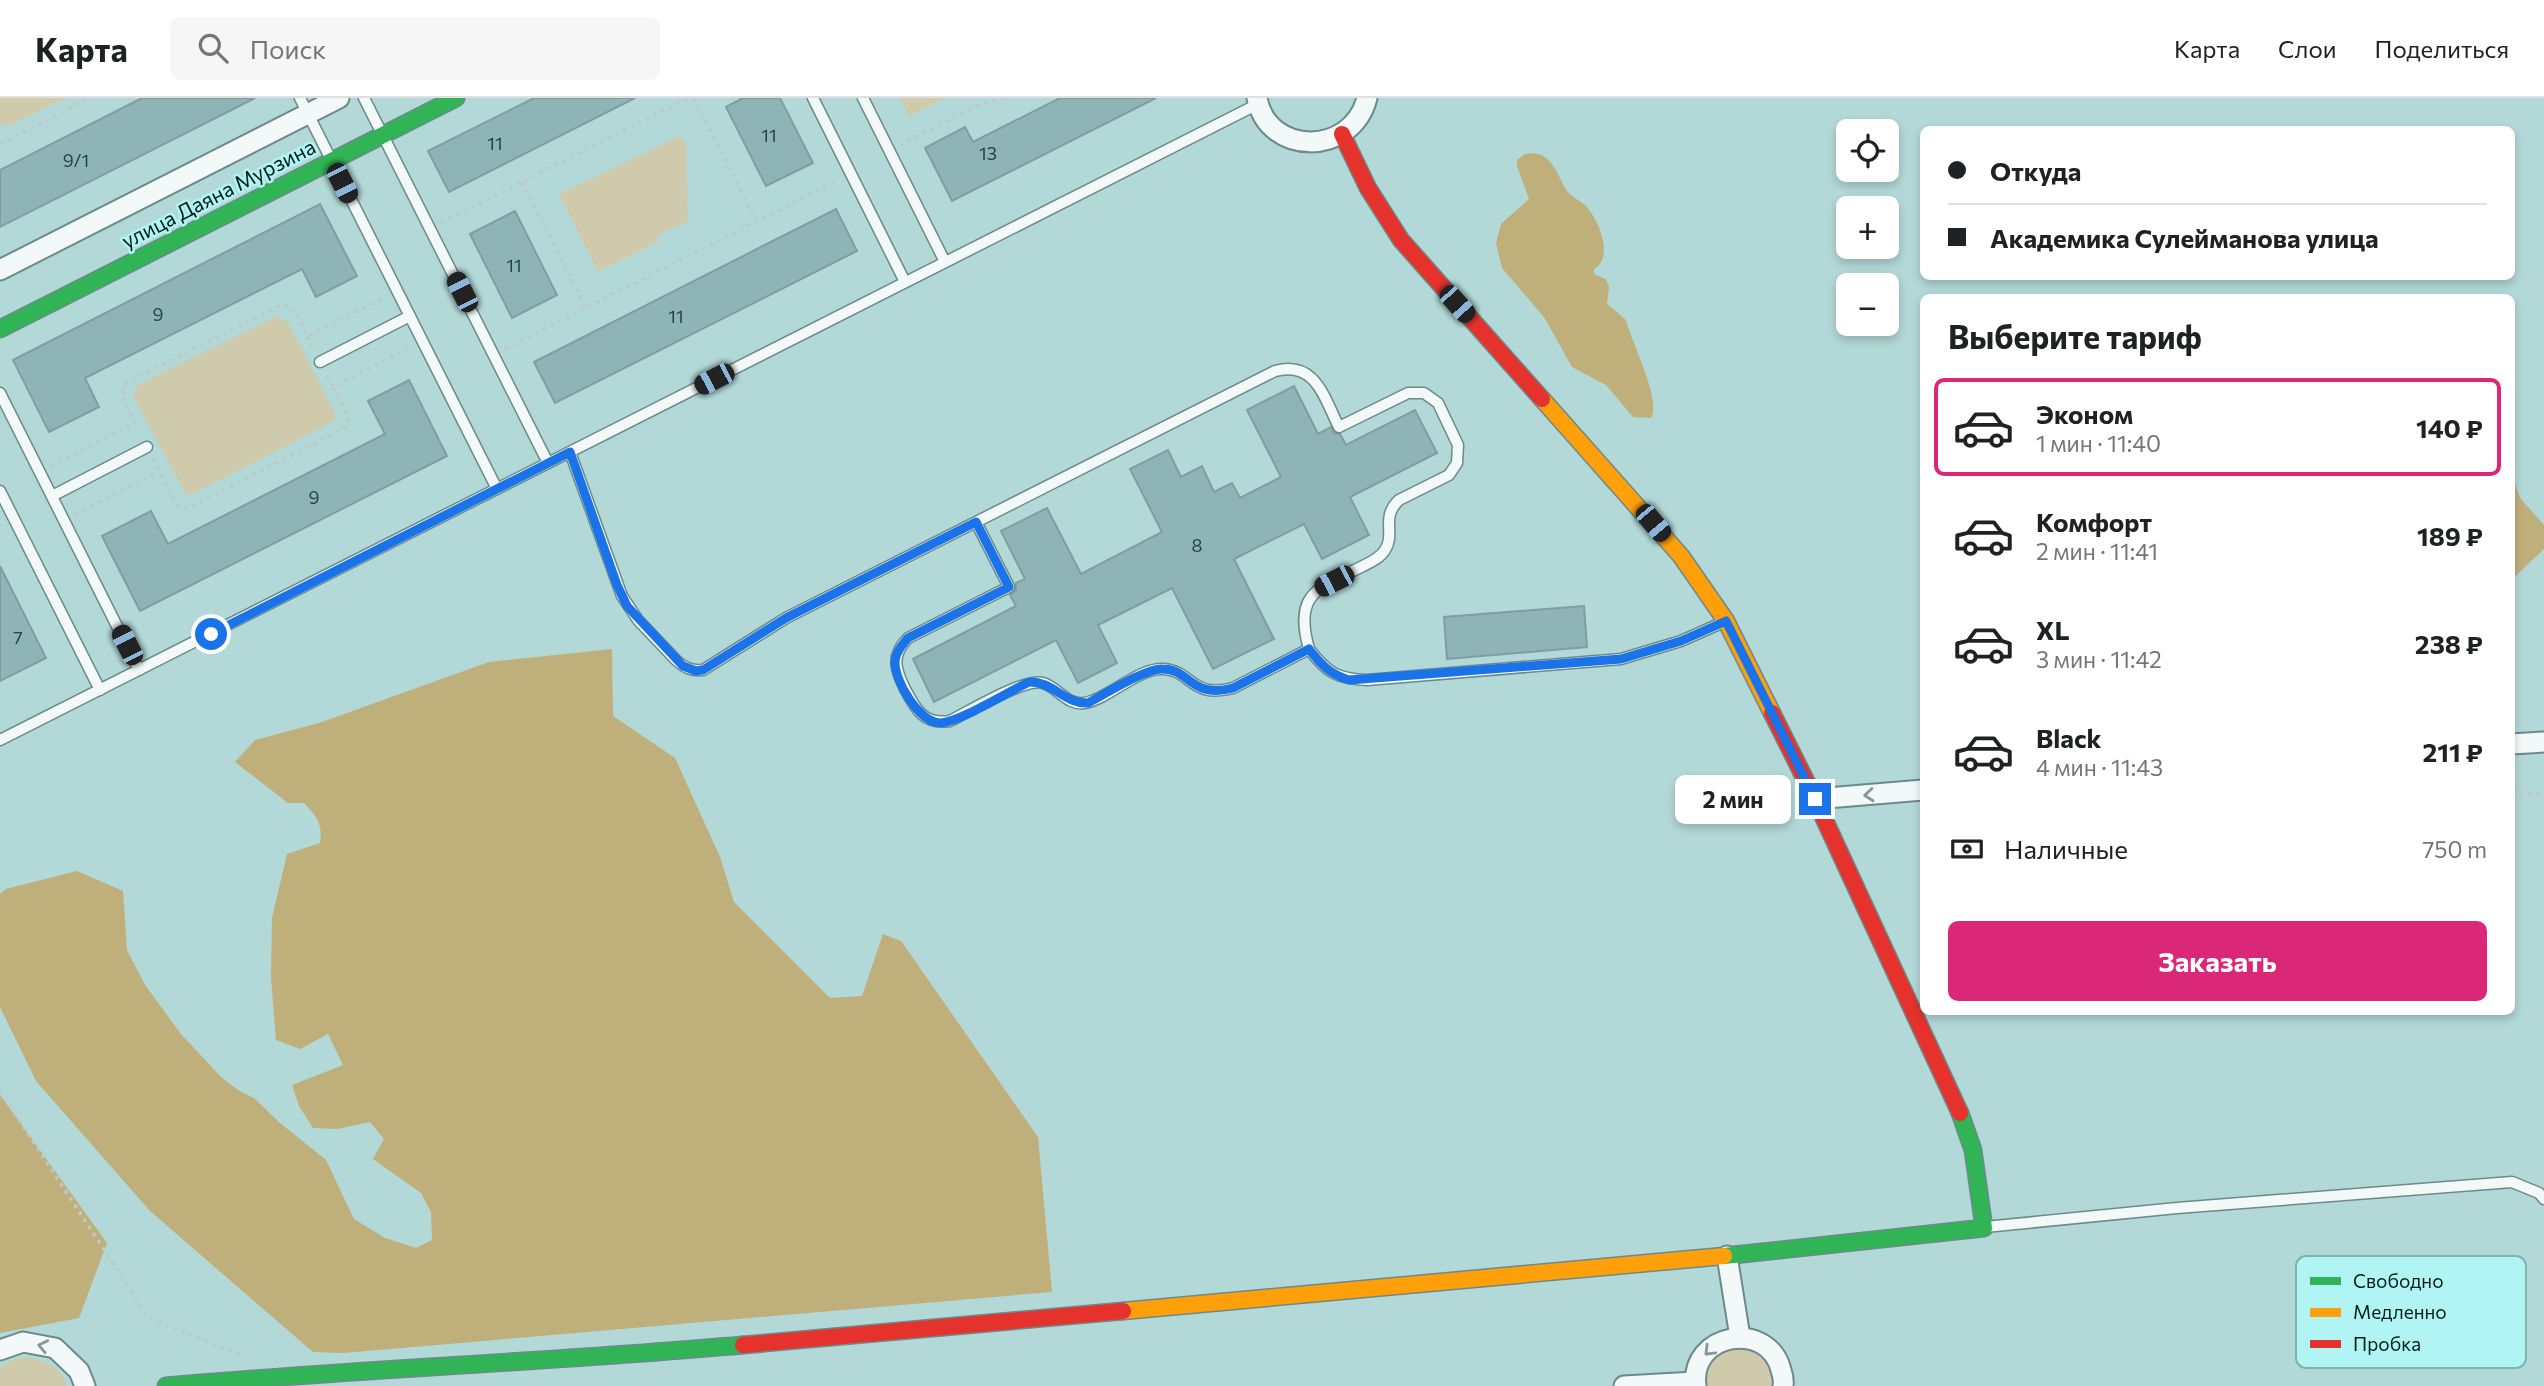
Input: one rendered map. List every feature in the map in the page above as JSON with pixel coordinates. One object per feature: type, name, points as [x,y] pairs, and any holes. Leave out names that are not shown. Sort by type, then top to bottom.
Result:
[{"type":"street","name":"улица Даяна Мурзина","points":[[0,270],[304,106],[339,98]]},
{"type":"street","name":"улица Даяна Мурзина","points":[[0,329],[456,98]]},
{"type":"street","points":[[1257,101],[1271,125],[1292,139],[1318,143],[1342,134],[1355,123],[1367,98]]},
{"type":"street","points":[[166,1386],[267,1377],[609,1356],[1727,1256],[1984,1228],[1973,1150],[1956,1102],[1815,799],[1726,621],[1681,556],[1401,240],[1368,188],[1342,134]]},
{"type":"street","points":[[2515,744],[2544,742]]},
{"type":"street","points":[[1815,799],[1920,790]]},
{"type":"street","points":[[1727,1256],[1740,1337]]},
{"type":"street","points":[[1624,1386],[1695,1384],[1696,1373],[1705,1353],[1723,1340],[1740,1337],[1768,1347],[1779,1360],[1783,1386]]},
{"type":"street","points":[[0,1350],[23,1342],[55,1348],[79,1371],[85,1386]]},
{"type":"lane","points":[[364,98],[548,463]]},
{"type":"lane","points":[[813,98],[905,282]]},
{"type":"lane","points":[[863,98],[945,262]]},
{"type":"lane","points":[[0,740],[945,262],[1257,101]]},
{"type":"lane","points":[[304,106],[497,489]]},
{"type":"lane","points":[[320,362],[410,316]]},
{"type":"lane","points":[[570,452],[622,596],[638,620],[676,660],[696,671],[703,670],[786,618],[1275,371],[1286,368],[1297,369],[1316,381],[1339,427],[1408,393],[1424,393],[1438,403],[1455,438],[1459,455],[1449,475],[1394,505],[1388,519],[1389,538],[1383,553],[1373,561],[1315,591],[1304,616],[1304,630],[1309,649],[1322,666],[1336,675],[1349,680],[1367,680],[1621,659],[1681,641],[1726,621]]},
{"type":"lane","points":[[0,393],[139,670]]},
{"type":"lane","points":[[52,496],[148,447]]},
{"type":"lane","points":[[0,491],[100,690]]},
{"type":"lane","points":[[976,522],[1009,587],[908,638],[897,653],[896,672],[915,709],[931,721],[950,721],[1029,682],[1042,683],[1064,698],[1088,703],[1158,669],[1174,671],[1200,688],[1222,691],[1309,649]]},
{"type":"lane","points":[[1984,1228],[2177,1209],[2512,1182],[2539,1193],[2544,1199]]},
{"type":"path","points":[[0,144],[90,98]]},
{"type":"path","points":[[460,213],[688,98]]},
{"type":"path","points":[[694,98],[756,222]]},
{"type":"path","points":[[919,135],[975,107],[1002,98]]},
{"type":"path","points":[[522,182],[586,308]]},
{"type":"path","points":[[523,340],[825,187]]},
{"type":"path","points":[[39,472],[135,423],[123,398],[124,385],[173,359],[279,306],[287,305],[295,312],[307,336],[397,291]]},
{"type":"path","points":[[356,376],[423,342]]},
{"type":"path","points":[[148,447],[176,504],[182,508],[190,508],[345,428],[348,417],[333,387]]},
{"type":"path","points":[[64,520],[159,472]]},
{"type":"path","points":[[2515,796],[2544,793]]},
{"type":"path","points":[[0,1091],[147,1315],[245,1357]]},
{"type":"shaded area","points":[[0,98],[66,98],[8,126],[0,124]]},
{"type":"shaded area","points":[[900,98],[946,98],[909,116]]},
{"type":"shaded area","points":[[680,136],[686,142],[688,221],[657,236],[659,241],[598,272],[559,194]]},
{"type":"shaded area","points":[[1531,153],[1539,154],[1550,162],[1567,191],[1585,205],[1595,219],[1604,247],[1603,256],[1594,269],[1594,274],[1606,279],[1609,287],[1607,304],[1626,320],[1649,385],[1653,410],[1651,418],[1633,417],[1606,385],[1572,367],[1544,317],[1502,268],[1496,243],[1501,224],[1529,199],[1517,160]]},
{"type":"shaded area","points":[[277,316],[288,322],[335,414],[334,421],[193,494],[185,493],[135,399],[134,393],[138,385]]},
{"type":"shaded area","points":[[2515,483],[2520,498],[2544,525],[2544,549],[2515,576]]},
{"type":"shaded area","points":[[612,649],[613,716],[675,758],[720,857],[734,902],[830,998],[862,996],[883,934],[901,941],[1038,1137],[1052,1292],[343,1353],[313,1352],[150,1211],[36,1081],[0,1007],[0,894],[6,889],[77,871],[123,891],[127,950],[145,985],[181,1034],[221,1077],[254,1098],[326,1160],[354,1219],[385,1238],[416,1248],[432,1240],[431,1212],[421,1193],[373,1159],[384,1139],[370,1122],[337,1129],[313,1128],[299,1106],[292,1085],[343,1065],[328,1034],[300,1049],[276,1040],[271,978],[272,918],[287,854],[320,843],[320,826],[304,803],[288,803],[235,762],[255,740],[319,723],[489,662]]},
{"type":"shaded area","points":[[0,1095],[107,1243],[79,1318],[0,1333]]},
{"type":"shaded area","points":[[1741,1348],[1760,1356],[1768,1366],[1771,1386],[1706,1386],[1708,1371],[1715,1360],[1726,1352]]},
{"type":"shaded area","points":[[25,1357],[51,1366],[68,1386],[0,1386],[0,1368],[10,1361]]},
{"type":"building","points":[[142,98],[255,98],[0,227],[0,170]]},
{"type":"building","points":[[534,98],[635,98],[449,192],[428,151]]},
{"type":"building","points":[[743,98],[780,98],[813,163],[766,186],[726,107]]},
{"type":"building","points":[[1060,98],[1156,98],[952,201],[925,148],[965,127],[973,142]]},
{"type":"building","points":[[320,204],[357,276],[316,297],[302,269],[85,378],[99,407],[49,432],[13,360]]},
{"type":"building","points":[[836,209],[857,251],[555,403],[534,362]]},
{"type":"building","points":[[515,211],[557,295],[512,318],[470,234]]},
{"type":"building","points":[[409,380],[447,456],[140,611],[102,536],[151,511],[168,544],[385,434],[368,401]]},
{"type":"building","points":[[1294,386],[1318,434],[1331,427],[1334,433],[1340,434],[1346,445],[1415,410],[1437,453],[1350,497],[1369,535],[1322,559],[1304,524],[1234,559],[1274,639],[1213,669],[1172,588],[1098,625],[1117,663],[1078,683],[1056,640],[934,702],[913,659],[1016,606],[1010,595],[1016,590],[1016,583],[1025,579],[1001,531],[1047,508],[1081,574],[1162,532],[1130,469],[1168,450],[1181,477],[1202,466],[1214,492],[1232,483],[1240,498],[1281,477],[1247,410]]},
{"type":"building","points":[[0,566],[46,658],[0,681]]},
{"type":"building","points":[[1584,606],[1587,647],[1447,659],[1444,617]]},
{"type":"traffic: fast","points":[[0,329],[456,98]]},
{"type":"traffic: fast","points":[[1724,1256],[1984,1228],[1973,1150],[1960,1113]]},
{"type":"traffic: fast","points":[[166,1386],[743,1345]]},
{"type":"traffic: slow","points":[[1542,399],[1681,556],[1726,621],[1772,713]]},
{"type":"traffic: slow","points":[[1123,1311],[1724,1256]]},
{"type":"traffic: jam","points":[[1342,134],[1368,188],[1401,240],[1542,399]]},
{"type":"traffic: jam","points":[[1772,713],[1815,799],[1960,1113]]},
{"type":"traffic: jam","points":[[743,1345],[1123,1311]]},
{"type":"route","points":[[211,634],[570,452],[627,606],[676,660],[689,670],[703,670],[786,618],[976,522],[1009,587],[908,638],[897,653],[896,672],[915,709],[931,721],[950,721],[1036,681],[1050,686],[1071,701],[1088,703],[1158,669],[1174,671],[1200,688],[1222,691],[1309,649],[1322,666],[1349,680],[1621,659],[1661,649],[1726,621],[1815,799]]}]
